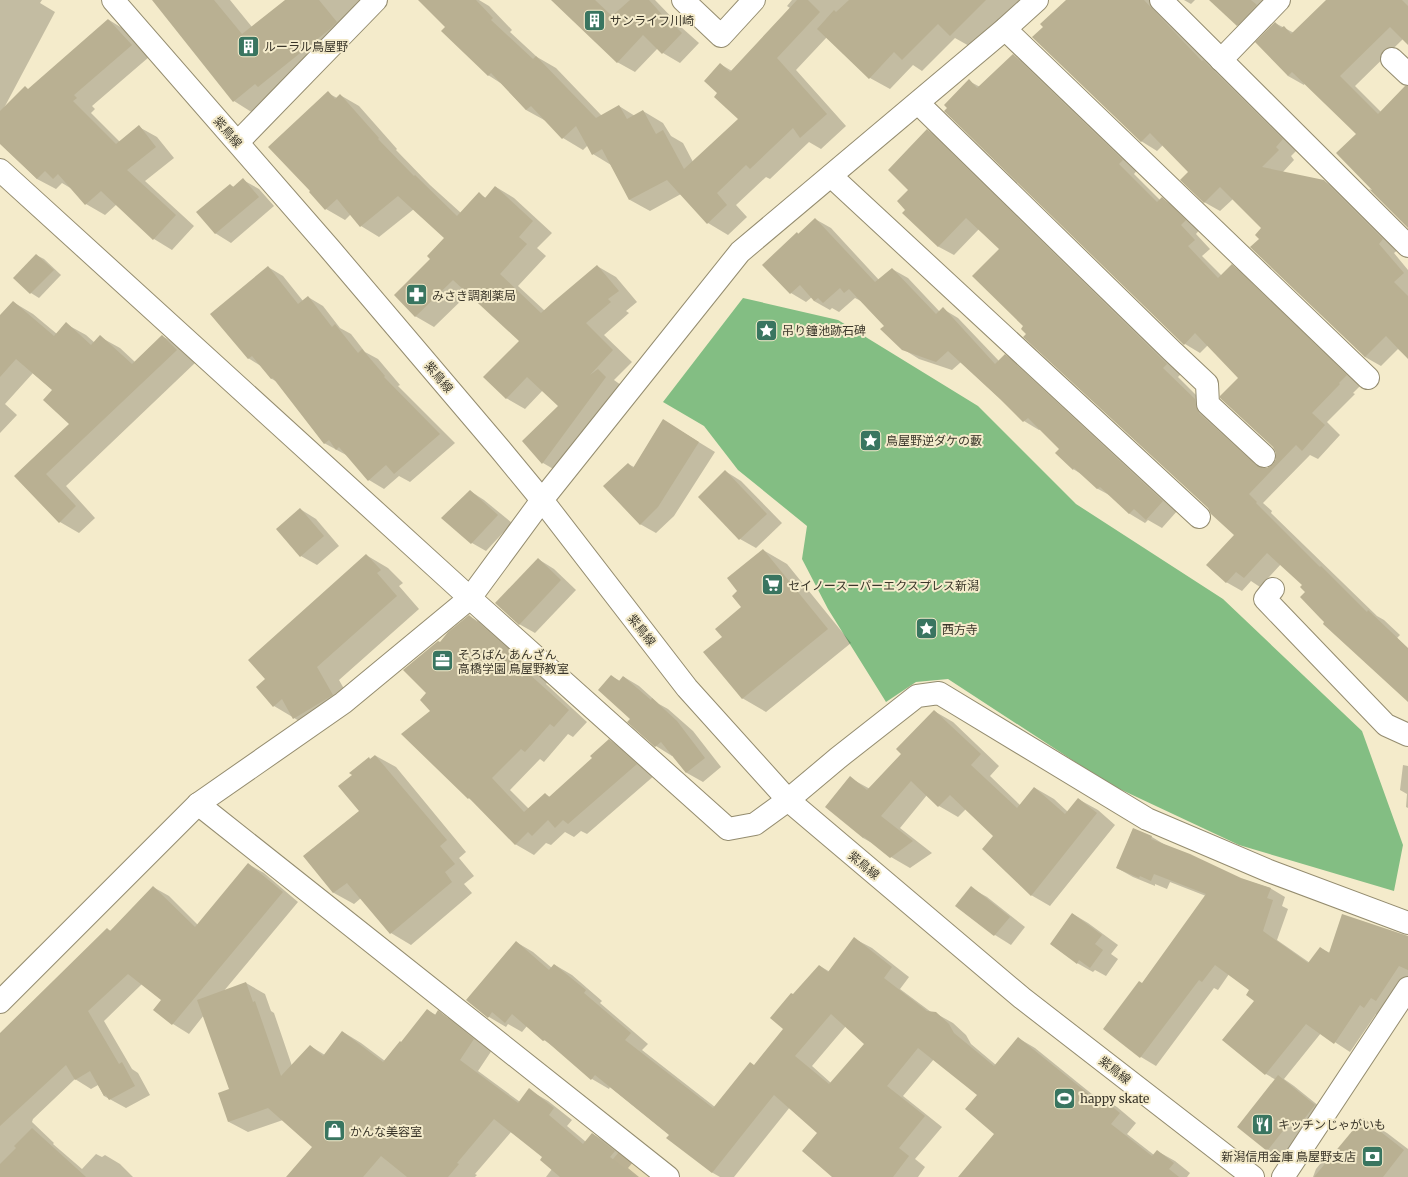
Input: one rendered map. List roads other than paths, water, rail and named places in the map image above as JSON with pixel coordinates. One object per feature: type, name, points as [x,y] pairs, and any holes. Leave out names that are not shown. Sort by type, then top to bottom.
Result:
[{"type":"street","name":"紫鳥線","points":[[113,0],[238,142],[490,436],[542,500],[687,688],[788,800],[1022,998],[1253,1177]]},
{"type":"street","points":[[238,142],[376,0]]},
{"type":"street","points":[[684,0],[721,36],[754,0]]},
{"type":"street","points":[[0,1002],[198,804],[343,703],[470,598],[542,500],[740,252],[918,103],[1037,0]]},
{"type":"street","points":[[1161,0],[1408,246]]},
{"type":"street","points":[[1221,60],[1278,0]]},
{"type":"street","points":[[1005,29],[1368,378]]},
{"type":"street","points":[[1392,59],[1408,74]]},
{"type":"street","points":[[918,103],[1207,384],[1208,404],[1264,456]]},
{"type":"street","points":[[0,170],[470,598],[728,829],[754,824],[788,800],[838,758],[917,696],[939,693],[1147,819],[1269,871],[1408,923]]},
{"type":"street","points":[[831,176],[1199,517]]},
{"type":"street","points":[[1273,589],[1265,599],[1386,724],[1408,735]]},
{"type":"street","points":[[198,804],[668,1177]]},
{"type":"street","points":[[1283,1177],[1408,988]]},
{"type":"place","name":"サンライフ川崎","points":[[594,20]]},
{"type":"place","name":"ルーラル鳥屋野","points":[[249,46]]},
{"type":"place","name":"みさき調剤薬局","points":[[417,295]]},
{"type":"place","name":"吊り鐘池跡石碑","points":[[767,330]]},
{"type":"place","name":"鳥屋野逆ダケの藪","points":[[871,440]]},
{"type":"place","name":"セイノースーパーエクスプレス新潟","points":[[772,585]]},
{"type":"place","name":"西方寺","points":[[927,629]]},
{"type":"place","name":"そろばん あんざん 高橋学園 鳥屋野教室","points":[[442,661]]},
{"type":"place","name":"happy skate","points":[[1065,1098]]},
{"type":"place","name":"キッチンじゃがいも","points":[[1263,1124]]},
{"type":"place","name":"かんな美容室","points":[[335,1131]]},
{"type":"place","name":"新潟信用金庫 鳥屋野支店","points":[[1372,1156]]}]
